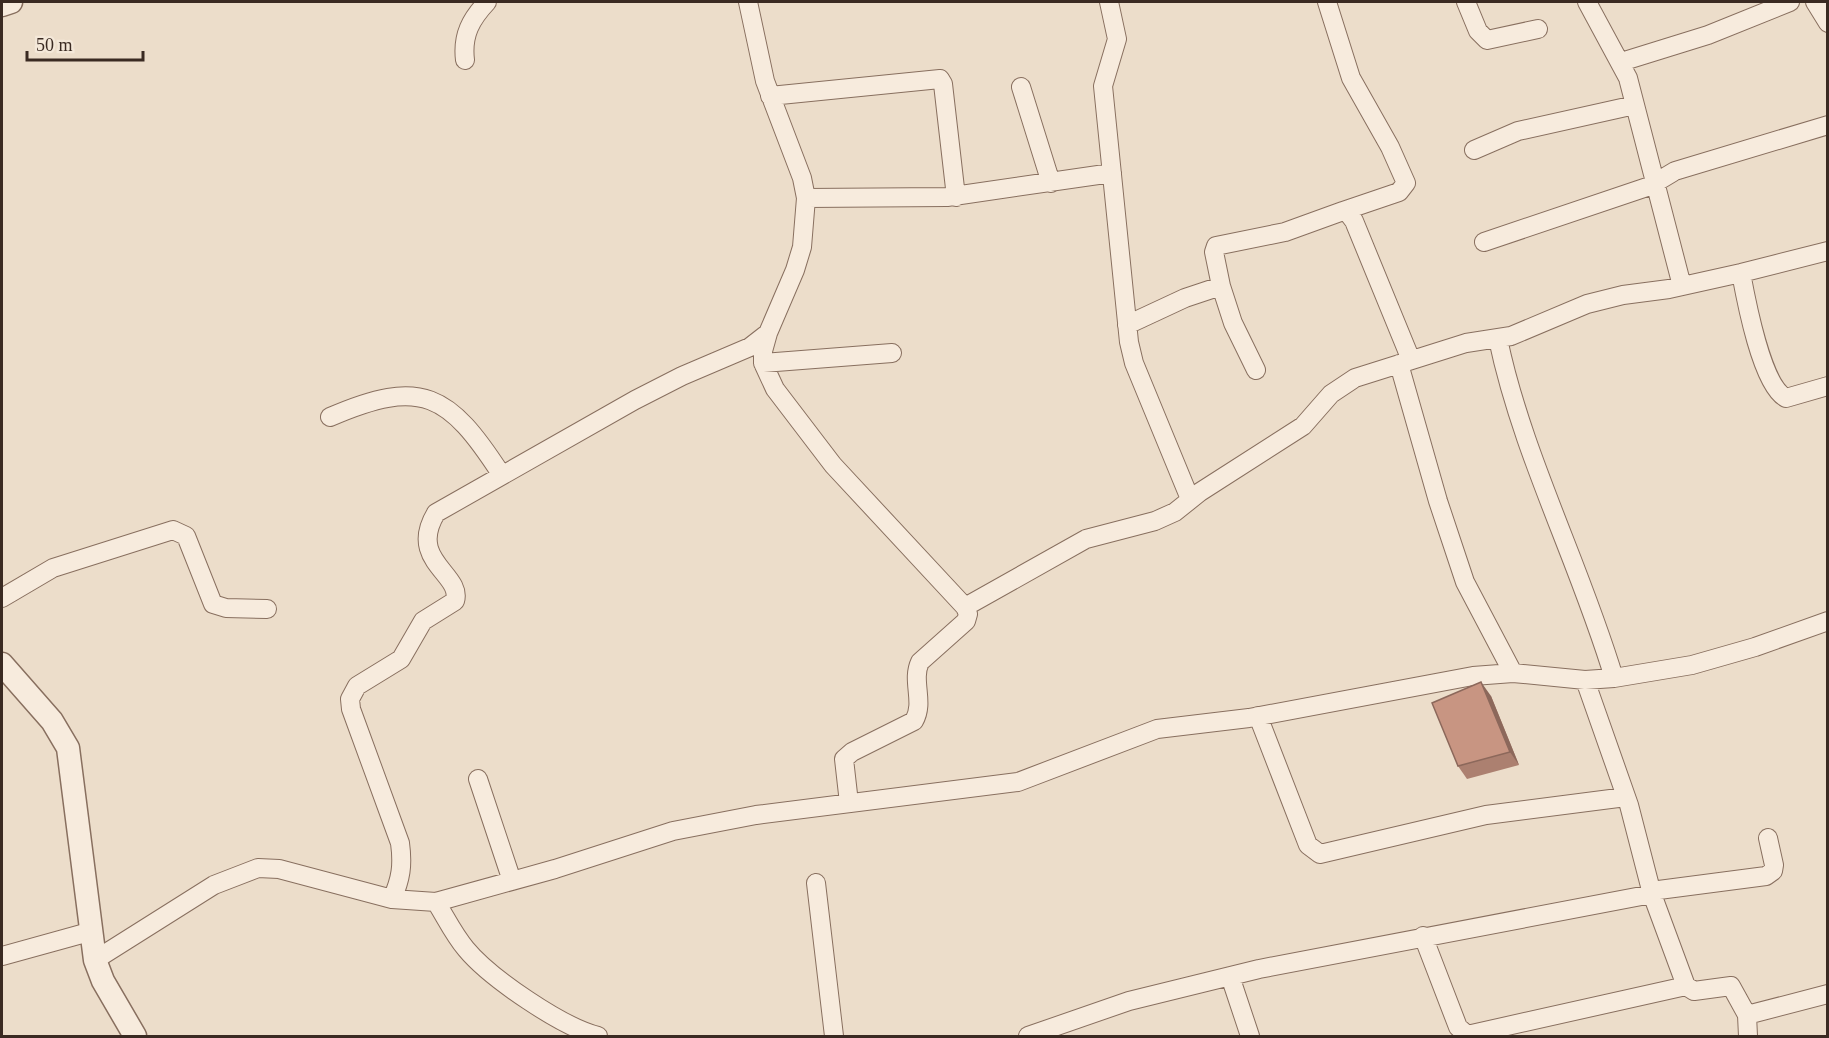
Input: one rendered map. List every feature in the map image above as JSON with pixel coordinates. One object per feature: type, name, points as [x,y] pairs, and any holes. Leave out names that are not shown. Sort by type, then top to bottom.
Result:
[{"type":"street","points":[[2,5],[10,2]]},
{"type":"street","points":[[465,60],[463,45],[467,30],[476,14],[488,2]]},
{"type":"street","points":[[748,2],[770,96],[801,178],[806,198],[802,247],[795,270],[768,333],[763,351],[763,363],[775,389],[833,465],[965,607],[968,614],[966,621],[920,662],[916,671],[918,714],[914,721],[852,752],[844,759],[849,803]]},
{"type":"street","points":[[1109,2],[1117,39],[1103,86],[1127,325],[1134,363],[1190,500]]},
{"type":"street","points":[[1256,370],[1233,323],[1221,286],[1214,252],[1216,246],[1285,232],[1399,192],[1406,183],[1390,147],[1351,78],[1327,2]]},
{"type":"street","points":[[1466,2],[1478,31],[1486,40],[1538,29]]},
{"type":"street","points":[[1587,2],[1621,62],[1635,105],[1682,286]]},
{"type":"street","points":[[1621,62],[1708,35],[1790,2]]},
{"type":"street","points":[[1815,2],[1827,23]]},
{"type":"street","points":[[770,96],[940,79],[943,84],[956,197]]},
{"type":"street","points":[[1021,87],[1051,183]]},
{"type":"street","points":[[1474,150],[1518,131],[1635,105]]},
{"type":"street","points":[[1484,242],[1655,183],[1675,171],[1827,125]]},
{"type":"street","points":[[806,198],[956,197],[1112,173]]},
{"type":"street","points":[[1343,212],[1348,213],[1354,221],[1405,362],[1452,545],[1487,628],[1513,673]]},
{"type":"street","points":[[965,607],[1086,539],[1166,517],[1304,426],[1341,385],[1355,378],[1466,343],[1498,339],[1530,330],[1587,304],[1742,273],[1827,251]]},
{"type":"street","points":[[1742,273],[1756,341],[1779,393],[1786,398],[1827,386]]},
{"type":"street","points":[[1127,325],[1185,298],[1221,286]]},
{"type":"street","points":[[392,899],[401,880],[403,864],[400,843],[351,709],[350,699],[357,686],[401,659],[423,621],[455,601],[457,596],[454,589],[432,558],[427,542],[428,526],[436,513],[501,474],[682,376],[750,347],[768,333]]},
{"type":"street","points":[[1498,339],[1515,407],[1592,605],[1614,678]]},
{"type":"street","points":[[763,363],[892,353]]},
{"type":"street","points":[[330,417],[379,398],[421,398],[442,405],[460,418],[476,435],[501,474]]},
{"type":"street","points":[[2,598],[53,568],[173,530],[186,536],[213,604],[226,608],[267,609]]},
{"type":"street","points":[[95,960],[214,885],[258,868],[279,869],[392,899],[436,902],[673,831],[756,815],[997,786],[1033,776],[1157,729],[1258,716],[1473,676],[1513,673],[1585,680],[1614,678],[1692,665],[1755,647],[1827,621]]},
{"type":"street","points":[[2,664],[52,721],[68,748],[89,932],[95,960],[103,981],[135,1036]]},
{"type":"street","points":[[1585,680],[1626,797],[1652,893],[1686,986],[1694,991],[1731,986],[1747,1015],[1748,1036]]},
{"type":"street","points":[[1258,716],[1308,844],[1320,854],[1486,815],[1626,797]]},
{"type":"street","points":[[477,779],[512,881]]},
{"type":"street","points":[[1028,1036],[1129,1001],[1230,976],[1423,936],[1652,893],[1766,876],[1773,871],[1774,864],[1768,838]]},
{"type":"street","points":[[816,883],[834,1036]]},
{"type":"street","points":[[436,902],[457,938],[482,964],[561,1023],[598,1036]]},
{"type":"street","points":[[2,956],[89,932]]},
{"type":"street","points":[[1423,936],[1458,1028],[1467,1035],[1548,1015],[1686,986]]},
{"type":"street","points":[[1230,976],[1250,1036]]},
{"type":"street","points":[[1747,1015],[1827,994]]},
{"type":"building","points":[[1481,682],[1510,752],[1458,766],[1432,703]]}]
